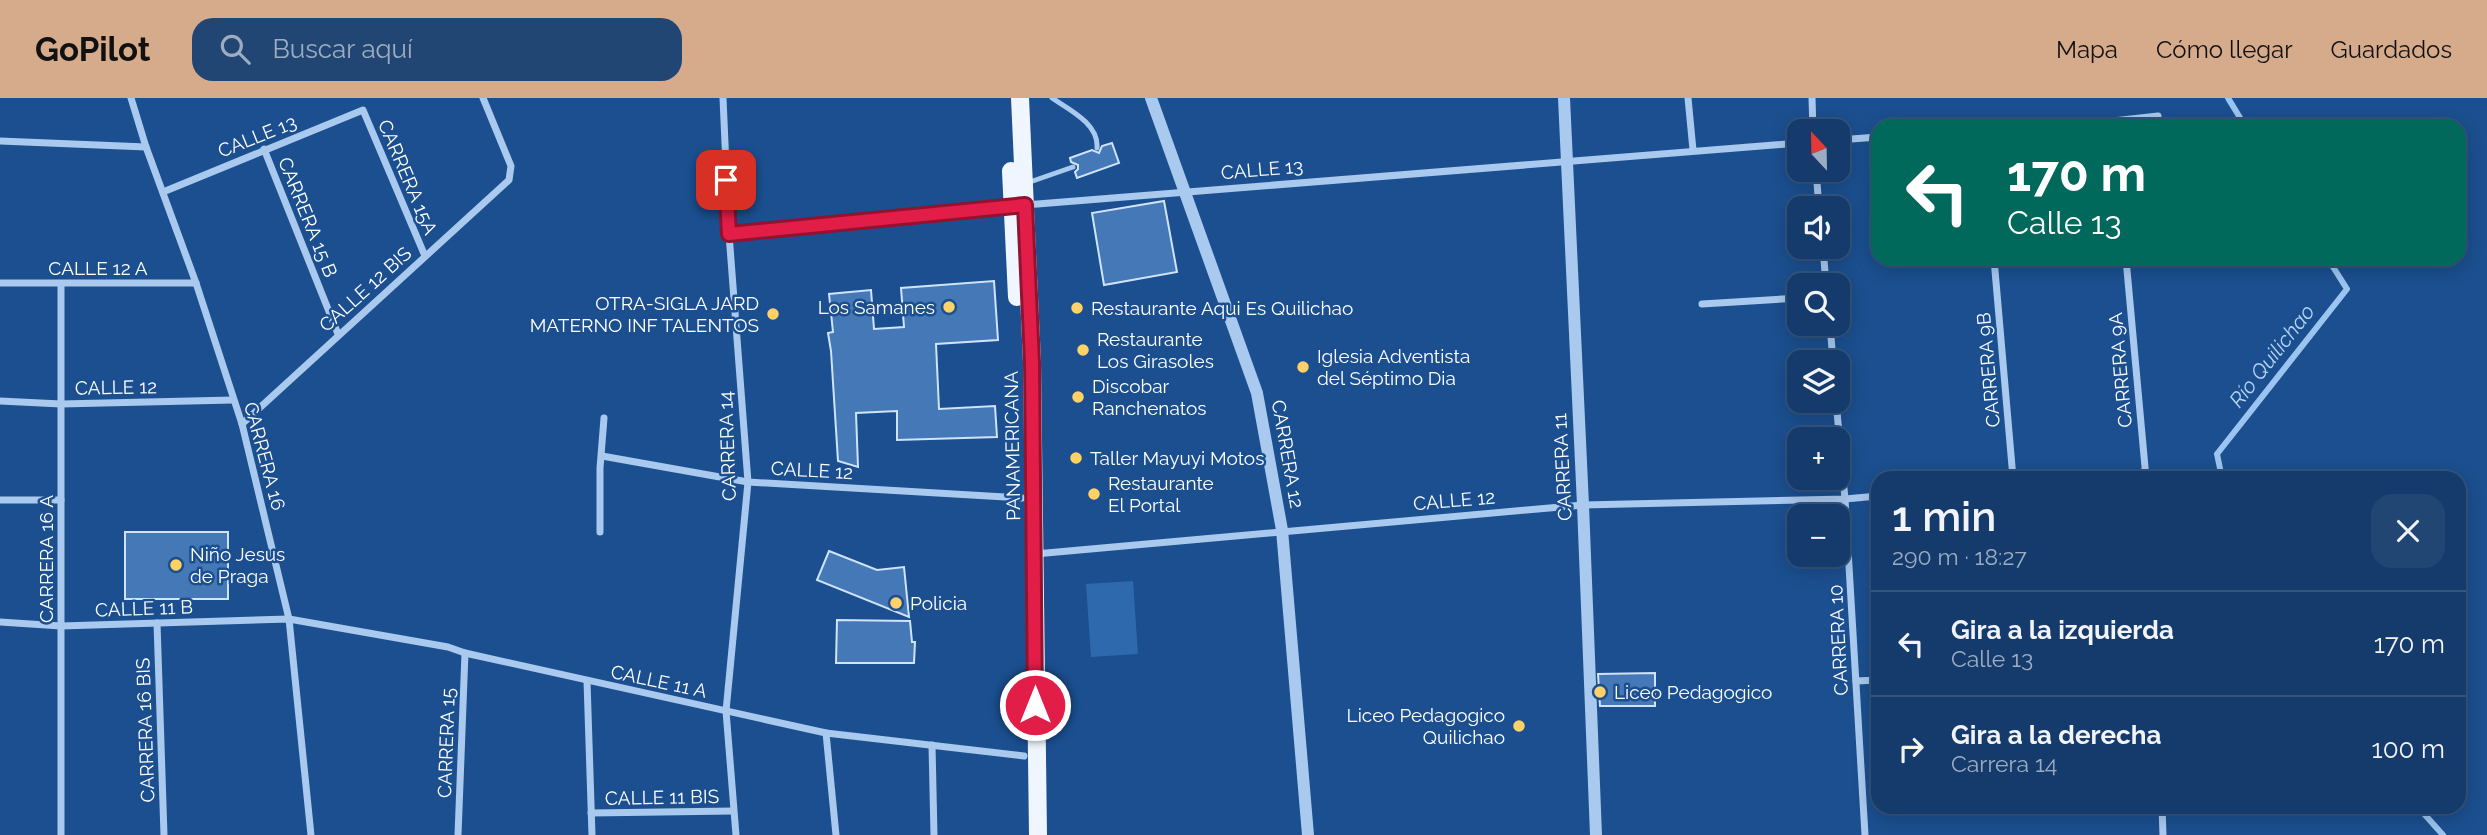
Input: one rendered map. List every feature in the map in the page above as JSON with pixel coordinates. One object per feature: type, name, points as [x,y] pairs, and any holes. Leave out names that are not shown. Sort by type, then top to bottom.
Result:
[{"type":"main road","name":"PANAMERICANA","points":[[1009,98],[1032,362],[1038,835]]},
{"type":"main road","name":"PANAMERICANA","points":[[1020,98],[1024,184],[1019,206],[1027,835]]},
{"type":"street","name":"CARRERA 16","points":[[131,98],[242,424],[289,619],[311,835]]},
{"type":"street","name":"CALLE 12 BIS","points":[[242,424],[509,180],[511,166],[483,98]]},
{"type":"street","name":"CARRERA 14","points":[[723,98],[729,234],[748,482],[726,711],[736,835]]},
{"type":"street","name":"CARRERA 12","points":[[1150,98],[1257,393],[1282,530],[1308,835]]},
{"type":"street","name":"CARRERA 11","points":[[1564,98],[1596,835]]},
{"type":"street","points":[[1688,98],[1693,150]]},
{"type":"street","points":[[1812,98],[1813,119]]},
{"type":"street","name":"CALLE 13","points":[[163,192],[363,110]]},
{"type":"street","name":"CARRERA 15A","points":[[363,110],[425,256]]},
{"type":"street","points":[[2141,119],[2158,116]]},
{"type":"street","points":[[1850,139],[1871,138]]},
{"type":"street","points":[[0,141],[146,147]]},
{"type":"street","name":"CALLE 13","points":[[729,234],[1183,191],[1787,144]]},
{"type":"street","name":"CARRERA 15 B","points":[[264,149],[338,334]]},
{"type":"street","name":"CARRERA 9B","points":[[1995,266],[2011,471]]},
{"type":"street","name":"CARRERA 9A","points":[[2127,266],[2146,471]]},
{"type":"street","name":"CALLE 12 A","points":[[0,283],[196,283]]},
{"type":"street","name":"CARRERA 16 A","points":[[61,284],[61,835]]},
{"type":"street","points":[[1702,304],[1787,299]]},
{"type":"street","name":"CALLE 12","points":[[0,401],[61,404],[233,400]]},
{"type":"street","name":"CARRERA 10","points":[[1837,413],[1845,499],[1865,835]]},
{"type":"street","points":[[600,532],[600,468],[604,418]]},
{"type":"street","name":"CALLE 12","points":[[602,456],[748,482],[1022,498]]},
{"type":"street","name":"CALLE 12","points":[[1035,554],[1583,505],[1871,497]]},
{"type":"street","points":[[0,500],[61,499]]},
{"type":"street","name":"CALLE 11 B","points":[[0,622],[61,626],[289,619]]},
{"type":"street","name":"CALLE 11 A","points":[[289,619],[448,647],[587,681],[825,733],[1024,756]]},
{"type":"street","name":"CARRERA 16 BIS","points":[[157,623],[164,835]]},
{"type":"street","name":"CARRERA 15","points":[[458,835],[465,653]]},
{"type":"street","points":[[1856,681],[1871,680]]},
{"type":"street","points":[[587,681],[592,835]]},
{"type":"street","points":[[825,733],[836,835]]},
{"type":"street","points":[[932,745],[934,835]]},
{"type":"street","name":"CALLE 11 BIS","points":[[592,813],[733,811]]},
{"type":"street","points":[[2162,814],[2163,835]]},
{"type":"lane","points":[[1052,98],[1093,130],[1098,138],[1097,148]]},
{"type":"lane","points":[[1024,184],[1073,167]]},
{"type":"shaded area","points":[[1133,581],[1138,654],[1091,657],[1086,584]]},
{"type":"building","points":[[1112,143],[1119,163],[1077,178],[1075,172],[1078,165],[1071,162],[1070,158],[1092,150],[1099,153],[1102,146]]},
{"type":"building","points":[[1164,201],[1177,272],[1104,285],[1092,213]]},
{"type":"building","points":[[994,281],[998,340],[936,344],[939,409],[995,406],[997,437],[897,440],[897,411],[856,413],[858,467],[838,461],[828,333],[833,332],[829,294],[871,290],[874,329],[904,327],[901,288]]},
{"type":"building","name":"Niño Jesus de Praga","points":[[125,532],[228,532],[228,599],[125,599]]},
{"type":"building","points":[[829,551],[877,570],[904,567],[909,617],[817,580]]},
{"type":"building","points":[[837,620],[910,621],[912,642],[915,642],[914,663],[836,663]]},
{"type":"building","points":[[1655,673],[1655,706],[1600,706],[1598,674]]},
{"type":"waterway","name":"Río Quilichao","points":[[2228,98],[2241,119]]},
{"type":"waterway","name":"Río Quilichao","points":[[2221,471],[2217,454],[2347,289],[2332,266]]},
{"type":"waterway","name":"Río Quilichao","points":[[2424,814],[2443,835]]},
{"type":"place","name":"Los Samanes","points":[[949,307]]},
{"type":"place","name":"Restaurante Aqui Es Quilichao","points":[[1077,308]]},
{"type":"place","name":"OTRA-SIGLA JARD MATERNO INF TALENTOS","points":[[773,314]]},
{"type":"place","name":"Restaurante Los Girasoles","points":[[1083,350]]},
{"type":"place","name":"Iglesia Adventista del Séptimo Dia","points":[[1303,367]]},
{"type":"place","name":"Discobar Ranchenatos","points":[[1078,397]]},
{"type":"place","name":"Taller Mayuyi Motos","points":[[1076,458]]},
{"type":"place","name":"Restaurante El Portal","points":[[1094,494]]},
{"type":"place","name":"Niño Jesus de Praga","points":[[176,565]]},
{"type":"place","name":"Policia","points":[[896,603]]},
{"type":"place","name":"Liceo Pedagogico","points":[[1600,692]]},
{"type":"place","name":"Liceo Pedagogico Quilichao","points":[[1519,726]]},
{"type":"route","points":[[726,180],[729,234],[1025,205],[1032,362],[1035,705]]}]
